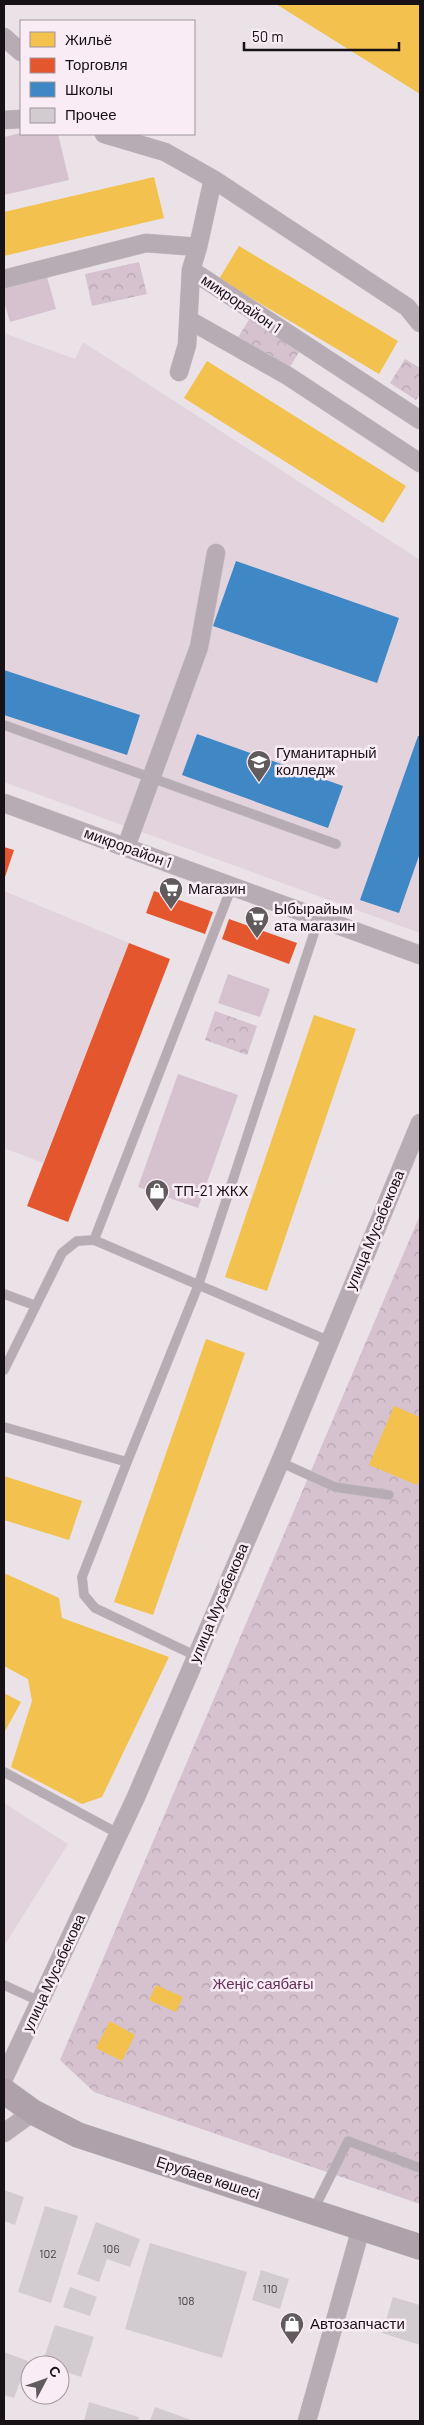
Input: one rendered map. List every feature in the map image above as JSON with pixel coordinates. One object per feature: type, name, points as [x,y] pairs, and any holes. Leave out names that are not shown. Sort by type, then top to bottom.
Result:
[{"type":"main road","name":"Ерубаев көшесі","points":[[4,2091],[33,2112],[78,2135],[420,2246]]},
{"type":"street","points":[[4,37],[20,51]]},
{"type":"street","points":[[4,120],[20,119]]},
{"type":"street","points":[[110,135],[123,137],[165,152],[213,179],[408,307],[420,323]]},
{"type":"street","name":"микрорайон 1","points":[[213,179],[191,270],[420,420]]},
{"type":"street","points":[[4,279],[146,243],[198,247]]},
{"type":"street","points":[[179,372],[186,345],[189,320],[191,270]]},
{"type":"street","points":[[189,320],[288,376],[420,463]]},
{"type":"street","points":[[126,847],[199,647],[216,553]]},
{"type":"street","name":"микрорайон 1","points":[[4,803],[420,955]]},
{"type":"street","name":"улица Мусабекова","points":[[4,2078],[118,1834],[196,1656],[280,1462],[420,1123]]},
{"type":"street","points":[[4,2133],[33,2112]]},
{"type":"street","points":[[307,2421],[361,2228]]},
{"type":"lane","points":[[4,725],[336,844]]},
{"type":"lane","points":[[94,1240],[232,886]]},
{"type":"lane","points":[[196,1656],[95,1608],[84,1595],[82,1577],[198,1286],[319,918]]},
{"type":"lane","points":[[4,1370],[34,1305],[62,1253],[77,1241],[94,1240],[329,1341]]},
{"type":"lane","points":[[4,1294],[34,1305]]},
{"type":"lane","points":[[4,1427],[128,1462]]},
{"type":"lane","points":[[280,1462],[334,1487],[389,1495]]},
{"type":"lane","points":[[4,1772],[118,1834]]},
{"type":"lane","points":[[4,1985],[41,2002]]},
{"type":"lane","points":[[312,2212],[348,2141],[420,2168]]},
{"type":"shaded area","points":[[4,333],[75,359],[83,342],[420,560],[420,933],[4,782]]},
{"type":"shaded area","points":[[4,891],[129,943],[43,1163],[4,1148]]},
{"type":"shaded area","points":[[4,1803],[68,1844],[4,1946]]},
{"type":"green space","points":[[20,133],[20,135],[58,135],[69,180],[4,195],[4,137]]},
{"type":"green space","points":[[139,262],[147,294],[92,306],[85,274]]},
{"type":"green space","points":[[47,277],[56,309],[10,322],[4,301],[4,289]]},
{"type":"green space","points":[[250,318],[301,349],[288,370],[237,339]]},
{"type":"green space","points":[[405,359],[420,368],[420,394],[416,400],[390,383]]},
{"type":"green space","points":[[228,974],[270,989],[260,1017],[218,1003]]},
{"type":"green space","points":[[215,1011],[257,1026],[247,1055],[205,1040]]},
{"type":"green space","points":[[178,1074],[238,1095],[198,1208],[138,1187]]},
{"type":"green space","name":"Жеңіс саябағы","points":[[420,1215],[420,2204],[94,2092],[60,2060]]},
{"type":"building: Жильё","points":[[276,4],[420,4],[420,94]]},
{"type":"building: Жильё","points":[[154,177],[164,218],[4,256],[4,212]]},
{"type":"building: Жильё","points":[[239,246],[398,341],[379,374],[219,279]]},
{"type":"building: Жильё","points":[[207,361],[406,486],[383,523],[184,398]]},
{"type":"building: Жильё","points":[[314,1015],[356,1029],[267,1291],[225,1277]]},
{"type":"building: Жильё","points":[[206,1339],[245,1353],[153,1615],[114,1602]]},
{"type":"building: Жильё","points":[[394,1406],[420,1417],[420,1478],[417,1485],[369,1465]]},
{"type":"building: Жильё","points":[[4,1476],[82,1501],[69,1540],[4,1520]]},
{"type":"building: Жильё","points":[[4,1573],[59,1598],[62,1618],[169,1657],[102,1797],[82,1804],[11,1767],[32,1701],[28,1679],[4,1666]]},
{"type":"building: Жильё","points":[[4,1693],[21,1702],[4,1733]]},
{"type":"building: Жильё","points":[[156,1985],[183,1997],[176,2012],[149,2000]]},
{"type":"building: Жильё","points":[[110,2021],[135,2035],[122,2061],[96,2048]]},
{"type":"building: Торговля","points":[[4,847],[14,850],[4,880]]},
{"type":"building: Торговля","points":[[154,891],[213,912],[205,934],[146,913]]},
{"type":"building: Торговля","points":[[229,919],[297,943],[289,964],[222,939]]},
{"type":"building: Торговля","points":[[129,943],[170,959],[68,1222],[27,1206]]},
{"type":"building: Школы","points":[[236,561],[399,618],[377,683],[213,626]]},
{"type":"building: Школы","points":[[4,670],[140,715],[127,755],[4,715]]},
{"type":"building: Школы","name":"Гуманитарный колледж","points":[[197,734],[343,786],[328,828],[182,775]]},
{"type":"building: Школы","points":[[418,736],[420,736],[420,853],[399,913],[360,900]]},
{"type":"building: Прочее","points":[[4,2190],[24,2197],[15,2225],[4,2221]]},
{"type":"building: Прочее","points":[[45,2206],[78,2216],[51,2303],[18,2292]]},
{"type":"building: Прочее","points":[[96,2222],[140,2239],[130,2267],[107,2259],[99,2282],[77,2274]]},
{"type":"building: Прочее","points":[[150,2243],[247,2272],[222,2358],[125,2329]]},
{"type":"building: Прочее","points":[[261,2270],[289,2279],[280,2309],[252,2300]]},
{"type":"building: Прочее","points":[[70,2287],[97,2297],[90,2316],[63,2307]]},
{"type":"building: Прочее","points":[[393,2297],[420,2305],[420,2345],[382,2333]]},
{"type":"building: Прочее","points":[[55,2325],[94,2337],[81,2377],[70,2373],[70,2355],[45,2355]]},
{"type":"building: Прочее","points":[[4,2352],[20,2358],[20,2382],[14,2398],[4,2395]]},
{"type":"building: Прочее","points":[[89,2402],[139,2417],[138,2421],[84,2421]]},
{"type":"building: Прочее","points":[[155,2407],[194,2421],[150,2421]]},
{"type":"place","name":"Гуманитарный колледж","points":[[259,783]]},
{"type":"place","name":"Магазин","points":[[171,910]]},
{"type":"place","name":"Ыбырайым ата магазин","points":[[257,939]]},
{"type":"place","name":"ТП-21 ЖКХ","points":[[157,1212]]},
{"type":"place","name":"Автозапчасти","points":[[292,2345]]}]
